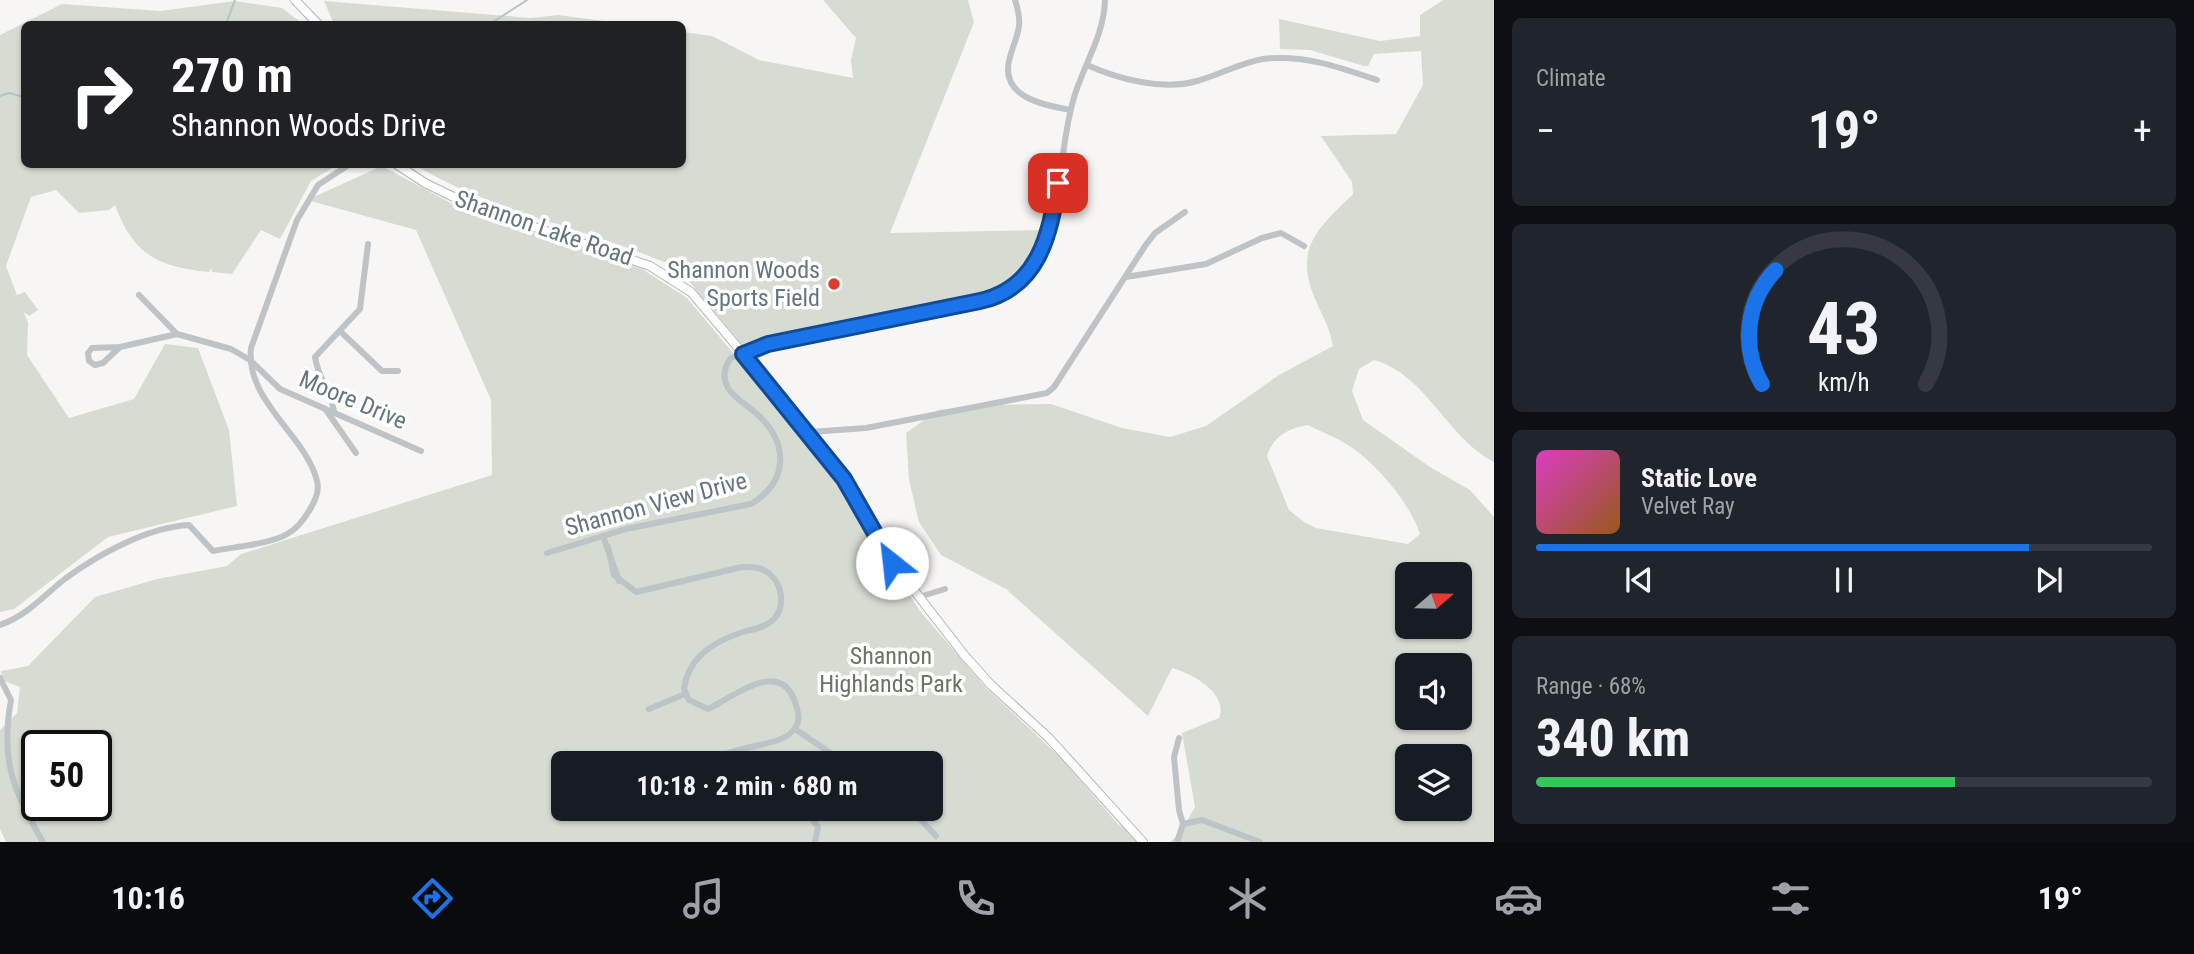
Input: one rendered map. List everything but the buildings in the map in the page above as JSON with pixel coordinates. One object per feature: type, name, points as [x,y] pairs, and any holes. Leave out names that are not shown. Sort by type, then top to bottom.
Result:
[{"type":"main road","points":[[295,0],[306,5],[316,21]]},
{"type":"main road","name":"Shannon Lake Road","points":[[402,168],[425,183],[472,206],[658,270],[704,304],[810,432],[844,479],[892,563],[919,597],[991,685],[1049,738],[1143,842]]},
{"type":"street","points":[[1015,0],[1020,30],[1008,65],[1013,84],[1027,99],[1070,110]]},
{"type":"street","points":[[743,354],[768,344],[991,299],[1017,285],[1037,261],[1051,227],[1070,110],[1099,37],[1105,0]]},
{"type":"street","points":[[1087,65],[1110,75],[1176,83],[1194,82],[1261,60],[1295,58],[1318,60],[1377,80]]},
{"type":"street","points":[[0,625],[30,610],[89,562],[126,544],[178,526],[190,526],[214,551],[285,536],[302,523],[314,502],[318,483],[311,465],[275,415],[250,360],[251,348],[297,220],[318,185],[344,168]]},
{"type":"street","points":[[810,432],[866,428],[1047,393],[1054,387],[1156,233],[1185,212]]},
{"type":"street","points":[[1126,277],[1206,264],[1262,238],[1281,233],[1304,246]]},
{"type":"street","points":[[356,453],[330,411],[333,397],[318,376],[315,357],[360,309],[368,244]]},
{"type":"street","points":[[139,295],[177,334]]},
{"type":"street","points":[[341,332],[382,371],[398,371]]},
{"type":"street","name":"Moore Drive","points":[[120,347],[103,363],[94,365],[89,361],[88,353],[92,348],[120,347],[177,334],[230,349],[250,360],[280,389],[421,451]]},
{"type":"street","name":"Shannon View Drive","points":[[547,553],[626,529],[751,504],[772,488],[781,465],[780,450],[773,431],[728,389],[724,376],[731,358],[743,354]]},
{"type":"street","points":[[603,537],[614,575],[636,592],[741,567],[759,568],[770,574],[778,586],[782,598],[778,615],[770,623],[707,648],[685,678],[685,694],[697,707],[708,709],[752,684],[777,683],[793,695],[799,718],[795,729],[783,739],[732,751]]},
{"type":"street","points":[[919,597],[946,589]]},
{"type":"street","points":[[0,678],[11,700],[3,729],[3,752],[17,793],[43,842]]},
{"type":"street","points":[[649,709],[685,694]]},
{"type":"street","points":[[795,729],[827,751]]},
{"type":"street","points":[[1177,842],[1183,824],[1179,810],[1174,757],[1178,738]]},
{"type":"street","points":[[1183,824],[1202,820],[1260,842]]},
{"type":"street","points":[[814,821],[818,827],[815,842]]},
{"type":"street","points":[[922,821],[936,836]]},
{"type":"green space","points":[[823,0],[968,0],[974,22],[890,233],[1041,230],[1029,261],[1006,284],[985,294],[795,333],[770,334],[742,344],[687,279],[691,274],[622,246],[481,198],[420,168],[686,168],[686,32],[712,36],[759,60],[853,78],[851,60],[856,38]]},
{"type":"green space","points":[[1443,0],[1494,0],[1494,462],[1462,438],[1423,392],[1392,368],[1374,360],[1359,369],[1352,391],[1363,420],[1430,467],[1470,490],[1494,517],[1494,842],[1170,842],[1180,833],[1195,807],[1182,733],[1219,718],[1219,700],[1198,679],[1172,668],[1148,716],[1006,589],[941,555],[919,522],[909,480],[906,433],[938,410],[981,405],[1051,404],[1122,428],[1170,437],[1206,426],[1279,375],[1333,346],[1312,291],[1307,261],[1315,236],[1353,194],[1352,182],[1321,136],[1396,134],[1423,85],[1421,51],[1374,54],[1368,66],[1364,66],[1310,50],[1280,49],[1279,19],[1380,41],[1420,36],[1420,15]],"holes":[[[1308,425],[1339,439],[1370,462],[1400,497],[1420,534],[1408,544],[1316,528],[1289,510],[1267,456],[1278,438],[1288,431]]]},
{"type":"green space","points":[[235,1],[282,8],[299,21],[28,21],[62,4],[160,11]]},
{"type":"green space","points":[[324,1],[531,18],[558,15],[604,21],[333,21]]},
{"type":"green space","points":[[21,24],[21,168],[332,168],[311,181],[280,239],[261,230],[232,274],[212,272],[211,268],[209,272],[191,270],[161,262],[149,255],[130,235],[115,205],[109,210],[79,213],[56,190],[31,197],[6,266],[17,295],[25,292],[38,310],[29,316],[24,312],[28,323],[27,355],[69,418],[134,399],[165,344],[198,348],[229,430],[237,506],[108,537],[14,609],[0,612],[0,35]]},
{"type":"green space","name":"Shannon Highlands Park","points":[[378,168],[386,168],[460,208],[642,269],[687,298],[827,465],[920,611],[986,688],[1060,757],[1117,823],[1142,842],[6,842],[0,829],[0,730],[17,713],[20,687],[2,680],[1,671],[28,666],[95,597],[157,579],[227,566],[241,554],[492,475],[491,400],[416,230],[307,200]]},
{"type":"waterway","points":[[227,21],[235,0]]},
{"type":"waterway","points":[[495,21],[527,0]]},
{"type":"waterway","points":[[0,96],[9,93],[21,96]]},
{"type":"place","name":"Shannon Woods Sports Field","points":[[834,284]]},
{"type":"route","points":[[892,563],[844,479],[812,435],[743,354],[768,344],[991,299],[1003,293],[1017,285],[1037,261],[1051,227],[1058,183]]}]
